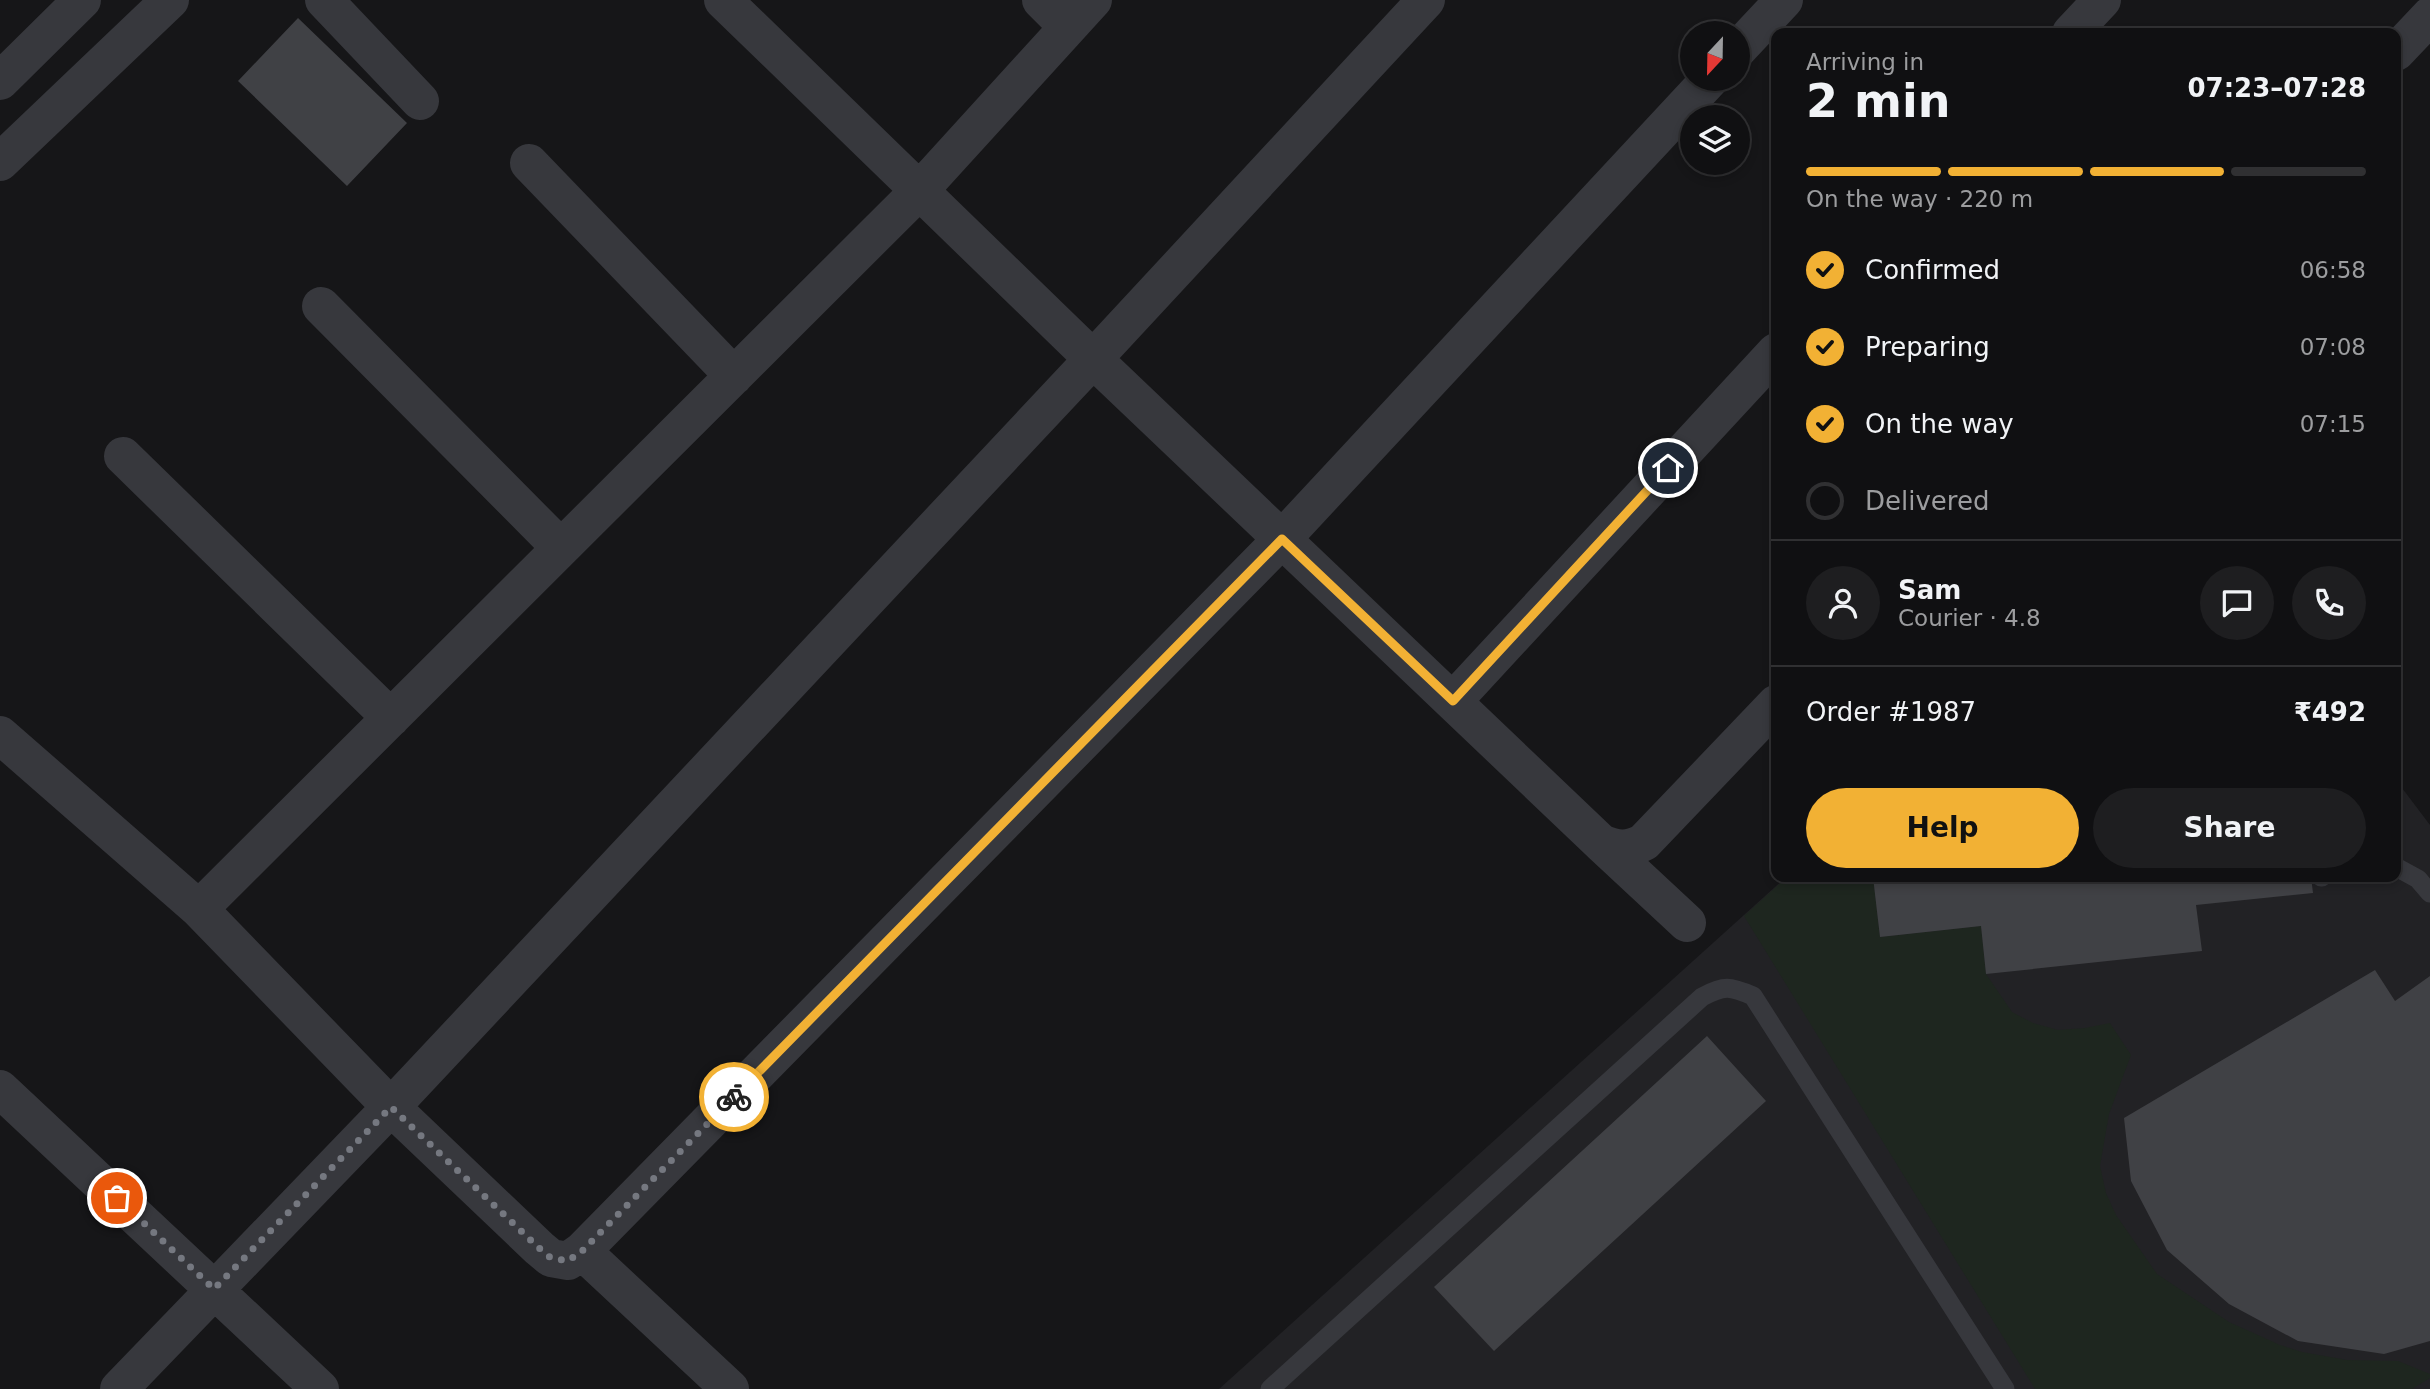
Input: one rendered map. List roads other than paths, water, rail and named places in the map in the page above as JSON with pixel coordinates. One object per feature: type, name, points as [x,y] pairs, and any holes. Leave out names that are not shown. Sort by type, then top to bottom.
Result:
[{"type":"street","points":[[0,81],[82,0]]},
{"type":"street","points":[[0,162],[170,0]]},
{"type":"street","points":[[324,0],[420,101]]},
{"type":"street","points":[[723,0],[1093,359],[1687,923]]},
{"type":"street","points":[[199,909],[919,191],[1081,13],[1041,0]]},
{"type":"street","points":[[119,1389],[391,1107],[1426,0]]},
{"type":"street","points":[[1750,36],[1784,0]]},
{"type":"street","points":[[2076,28],[2102,0]]},
{"type":"street","points":[[2401,47],[2430,16]]},
{"type":"street","points":[[0,734],[199,909],[391,1107],[551,1258],[568,1261],[582,1251],[1282,539],[1699,91]]},
{"type":"street","points":[[529,163],[734,376]]},
{"type":"street","points":[[321,306],[561,548]]},
{"type":"street","points":[[1453,701],[1771,357]]},
{"type":"street","points":[[123,456],[391,718]]},
{"type":"street","points":[[1601,843],[1616,850],[1630,850],[1644,842],[1771,709]]},
{"type":"street","points":[[0,1089],[320,1389]]},
{"type":"street","points":[[582,1251],[730,1389]]},
{"type":"lane","points":[[2401,870],[2418,879],[2430,893]]},
{"type":"lane","points":[[1270,1389],[1702,997],[1720,987],[1735,988],[1753,996],[2005,1389]]}]
